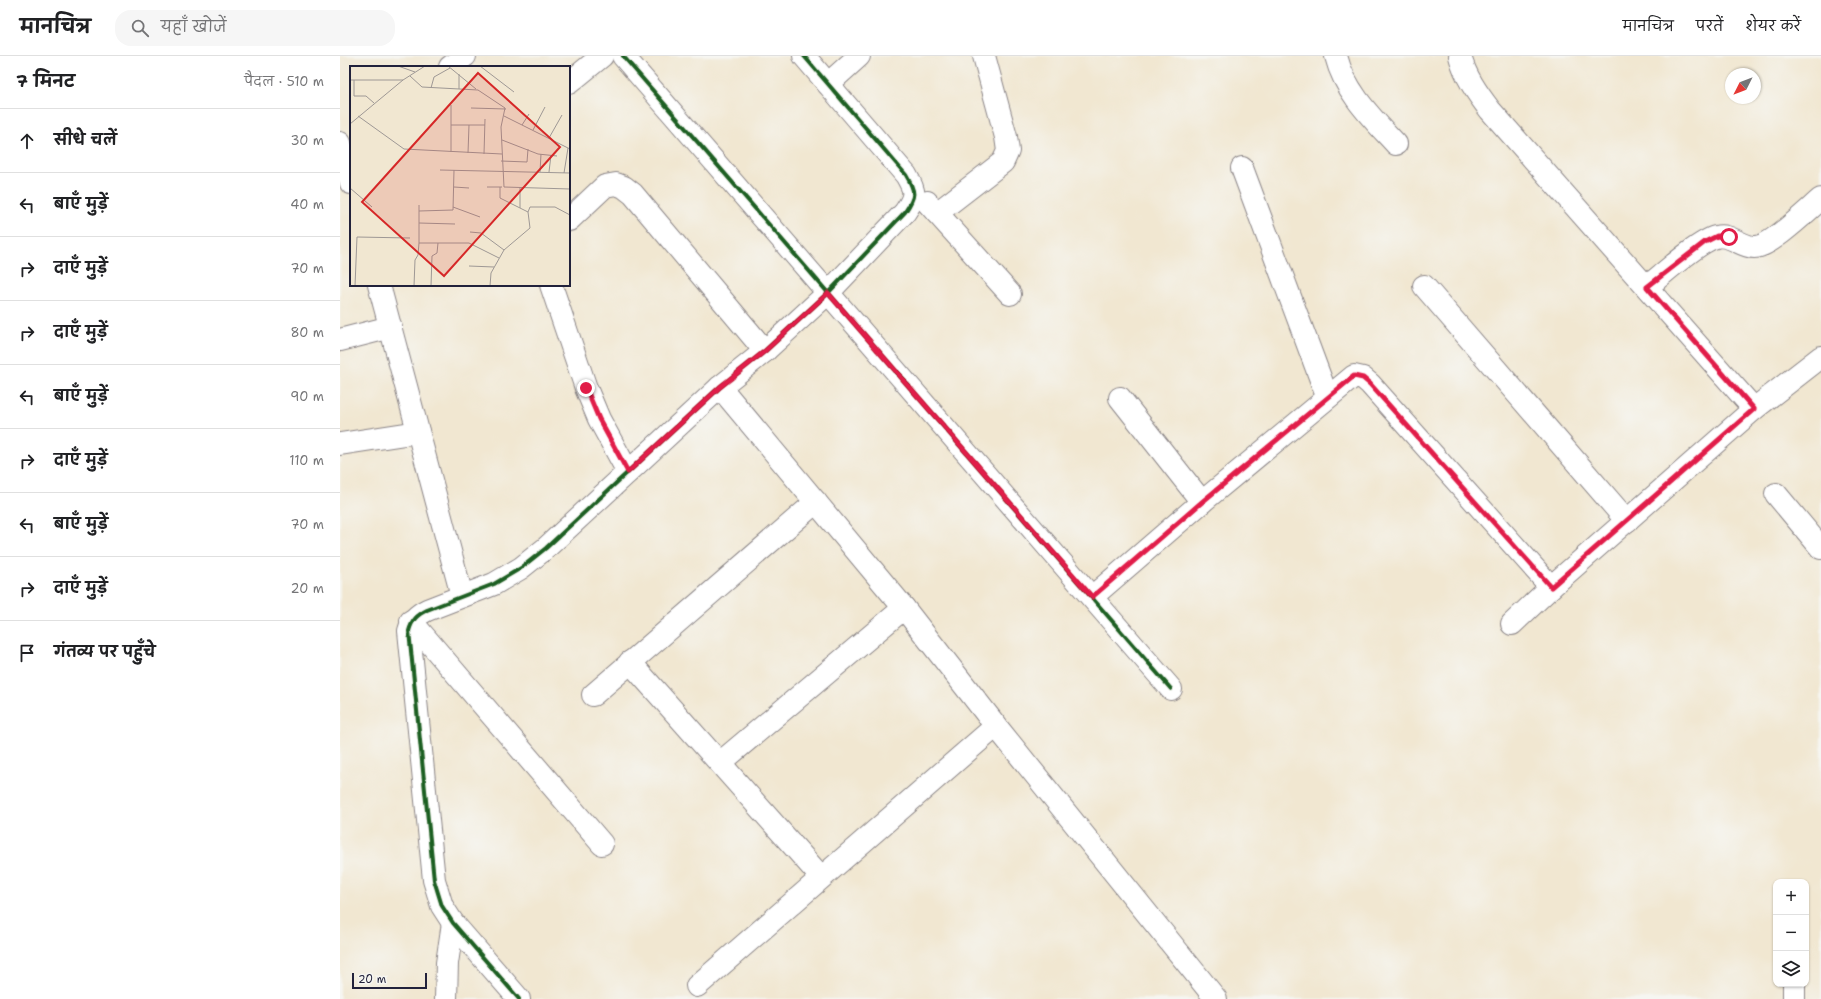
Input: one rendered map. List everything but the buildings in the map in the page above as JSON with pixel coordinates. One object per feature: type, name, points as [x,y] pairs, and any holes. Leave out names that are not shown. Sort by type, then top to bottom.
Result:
[{"type":"street","points":[[437,56],[444,66]]},
{"type":"street","points":[[451,66],[465,56]]},
{"type":"street","points":[[570,82],[602,56]]},
{"type":"street","points":[[623,56],[1172,688]]},
{"type":"street","points":[[804,56],[906,175],[914,188],[1010,294]]},
{"type":"street","points":[[828,84],[860,56]]},
{"type":"street","points":[[937,213],[1002,162],[1008,151],[1006,137],[984,56]]},
{"type":"street","points":[[1336,56],[1347,84],[1356,98],[1396,144]]},
{"type":"street","points":[[1460,56],[1462,66],[1474,89],[1490,110],[1754,409]]},
{"type":"street","points":[[340,143],[347,182]]},
{"type":"street","points":[[1242,168],[1328,396]]},
{"type":"street","points":[[570,219],[605,186],[616,184],[624,187],[633,194],[765,351]]},
{"type":"street","points":[[519,999],[453,923],[442,906],[434,880],[408,631],[411,621],[418,614],[426,610],[494,584],[521,568],[546,548],[720,387],[765,351],[828,293],[905,212],[913,200],[914,188]]},
{"type":"street","points":[[1647,287],[1705,242],[1717,236],[1729,237],[1754,248],[1764,245],[1776,237],[1821,199]]},
{"type":"street","points":[[379,286],[462,596]]},
{"type":"street","points":[[551,286],[586,388],[599,419],[628,472]]},
{"type":"street","points":[[1424,286],[1627,521]]},
{"type":"street","points":[[340,340],[391,327]]},
{"type":"street","points":[[1512,624],[1551,587],[1754,409],[1821,357]]},
{"type":"street","points":[[1092,597],[1202,502],[1354,376],[1363,378],[1370,384],[1551,587]]},
{"type":"street","points":[[720,387],[904,608],[996,726],[1216,999]]},
{"type":"street","points":[[1120,398],[1202,502]]},
{"type":"street","points":[[340,444],[418,432]]},
{"type":"street","points":[[1776,494],[1821,548]]},
{"type":"street","points":[[593,695],[816,502]]},
{"type":"street","points":[[720,763],[904,608]]},
{"type":"street","points":[[411,621],[602,844]]},
{"type":"street","points":[[630,662],[822,877]]},
{"type":"street","points":[[697,986],[996,726]]},
{"type":"street","points":[[446,999],[447,963],[453,923]]},
{"type":"street","points":[[1794,987],[1794,999]]},
{"type":"cycle path","points":[[623,56],[1171,689]]},
{"type":"cycle path","points":[[519,999],[453,923],[442,906],[434,880],[409,631],[413,621],[423,612],[494,584],[521,568],[546,548],[720,387],[765,351],[828,293],[905,212],[913,198],[912,186],[906,175],[804,56]]},
{"type":"route","points":[[586,388],[599,419],[628,472],[720,387],[765,351],[828,293],[1092,597],[1202,502],[1354,376],[1363,378],[1370,384],[1551,587],[1754,409],[1647,287],[1705,242],[1717,236],[1729,237]]}]
